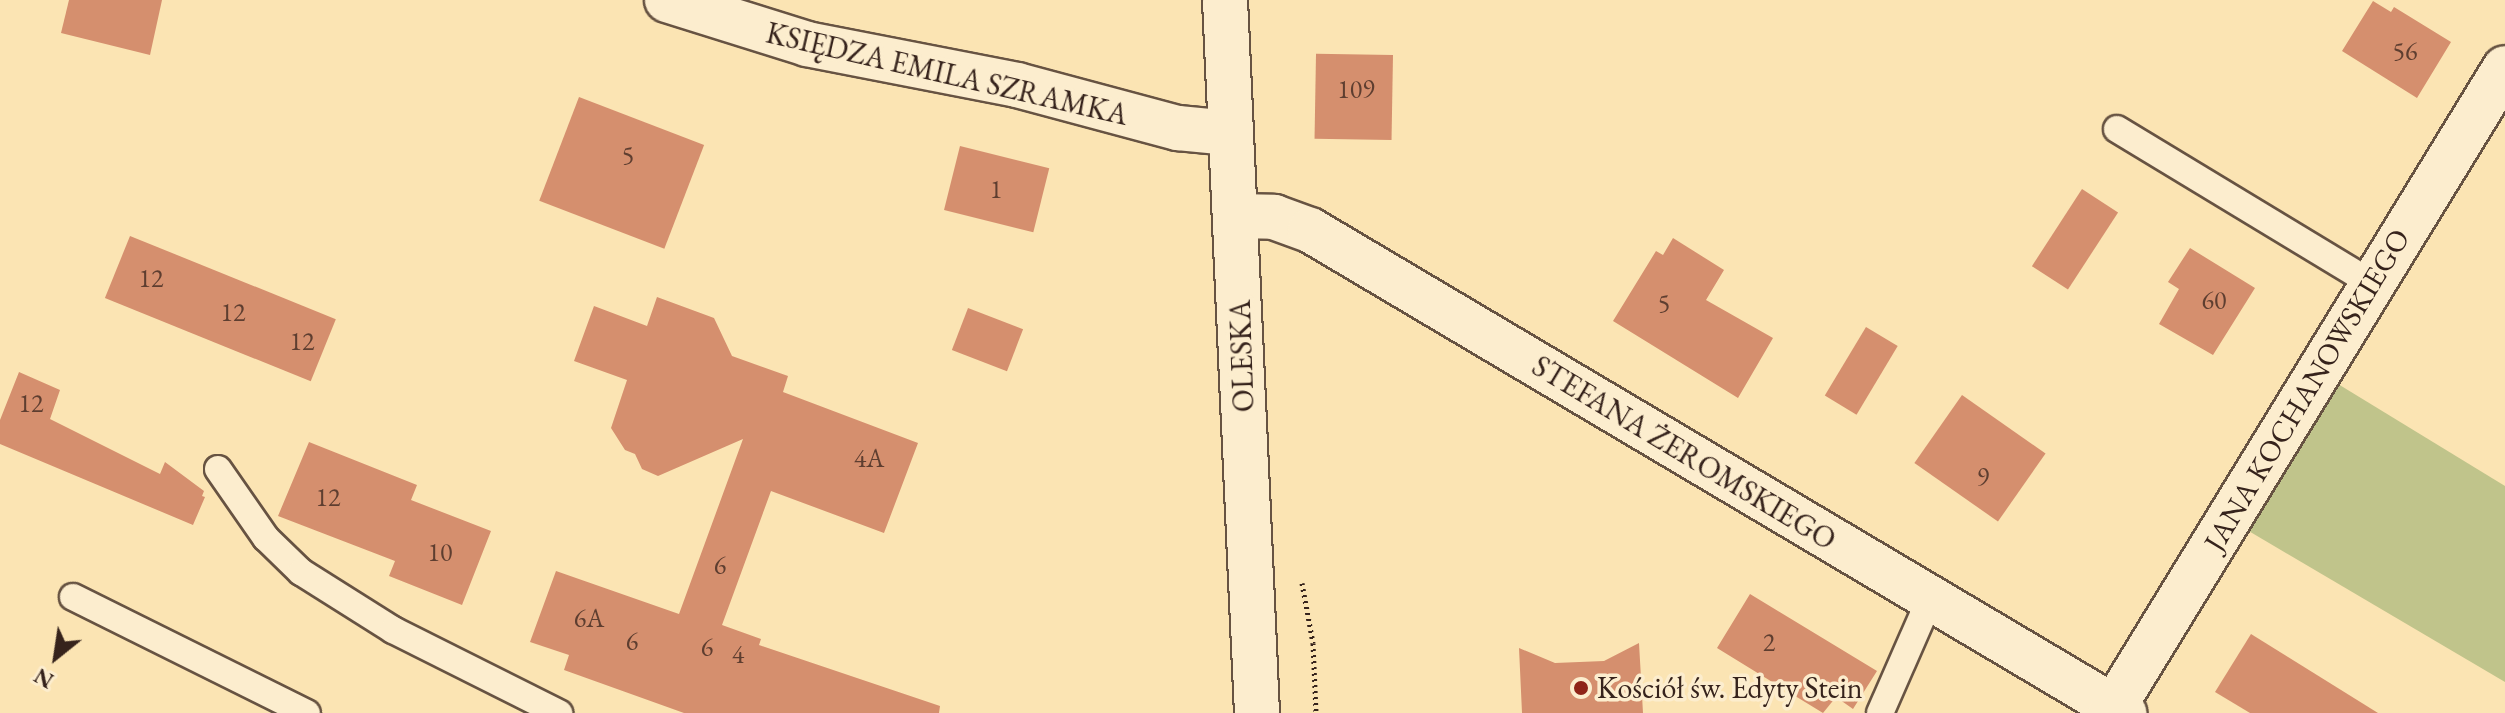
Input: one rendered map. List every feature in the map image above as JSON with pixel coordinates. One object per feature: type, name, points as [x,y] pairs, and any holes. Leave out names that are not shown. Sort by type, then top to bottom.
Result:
[{"type":"street","name":"KSIĘDZA EMILA SZRAMKA","points":[[667,0],[756,31],[807,44],[1003,82],[1178,128],[1230,133]]},
{"type":"street","name":"OLESKA","points":[[1225,0],[1257,713]]},
{"type":"street","name":"JANA KOCHANOWSKIEGO","points":[[2116,711],[2505,68]]},
{"type":"street","name":"STEFANA ŻEROMSKIEGO","points":[[1235,216],[1274,217],[1310,230],[2116,711]]},
{"type":"lane","points":[[2117,129],[2373,284]]},
{"type":"lane","points":[[218,469],[266,538],[301,572],[393,630],[559,713]]},
{"type":"lane","points":[[73,597],[307,713]]},
{"type":"lane","points":[[1880,713],[1930,599]]},
{"type":"green space","points":[[2338,384],[2505,486],[2505,682],[2247,530]]},
{"type":"building","points":[[69,0],[162,0],[150,55],[61,33]]},
{"type":"building","points":[[2373,1],[2391,12],[2394,7],[2451,42],[2417,98],[2342,51]]},
{"type":"building","points":[[1316,54],[1393,55],[1392,140],[1315,139]]},
{"type":"building","points":[[579,97],[704,145],[664,249],[539,201]]},
{"type":"building","points":[[960,146],[1049,168],[1033,232],[944,210]]},
{"type":"building","points":[[2082,189],[2118,212],[2068,290],[2032,266]]},
{"type":"building","points":[[130,236],[336,319],[311,381],[105,298]]},
{"type":"building","points":[[1673,238],[1724,270],[1706,300],[1773,338],[1738,398],[1613,321],[1656,251],[1663,255]]},
{"type":"building","points":[[2190,248],[2255,288],[2213,355],[2159,324],[2179,289],[2168,282]]},
{"type":"building","points":[[657,297],[714,318],[732,356],[788,376],[783,392],[918,443],[884,533],[771,491],[722,625],[761,639],[759,645],[940,706],[939,713],[684,713],[564,670],[569,655],[530,642],[556,571],[679,614],[743,439],[658,476],[642,469],[635,454],[625,450],[611,428],[627,380],[574,361],[594,306],[647,326]]},
{"type":"building","points":[[968,308],[1023,329],[1007,371],[952,350]]},
{"type":"building","points":[[1866,327],[1898,346],[1857,415],[1825,396]]},
{"type":"building","points":[[19,372],[60,390],[50,419],[160,474],[165,462],[204,491],[202,496],[205,497],[193,525],[0,444],[0,420]]},
{"type":"building","points":[[1962,395],[2046,454],[1998,521],[1914,463]]},
{"type":"building","points":[[309,442],[417,485],[411,500],[491,531],[462,605],[389,576],[395,561],[278,516]]},
{"type":"building","points":[[1750,594],[1877,671],[1853,709],[1836,697],[1823,713],[1717,648]]},
{"type":"building","points":[[2251,634],[2378,713],[2250,713],[2215,692]]},
{"type":"building","name":"Kościół św. Edyty Stein","points":[[1639,643],[1643,713],[1522,713],[1519,648],[1555,663],[1604,661]]},
{"type":"place","name":"Kościół św. Edyty Stein","points":[[1581,688]]}]
